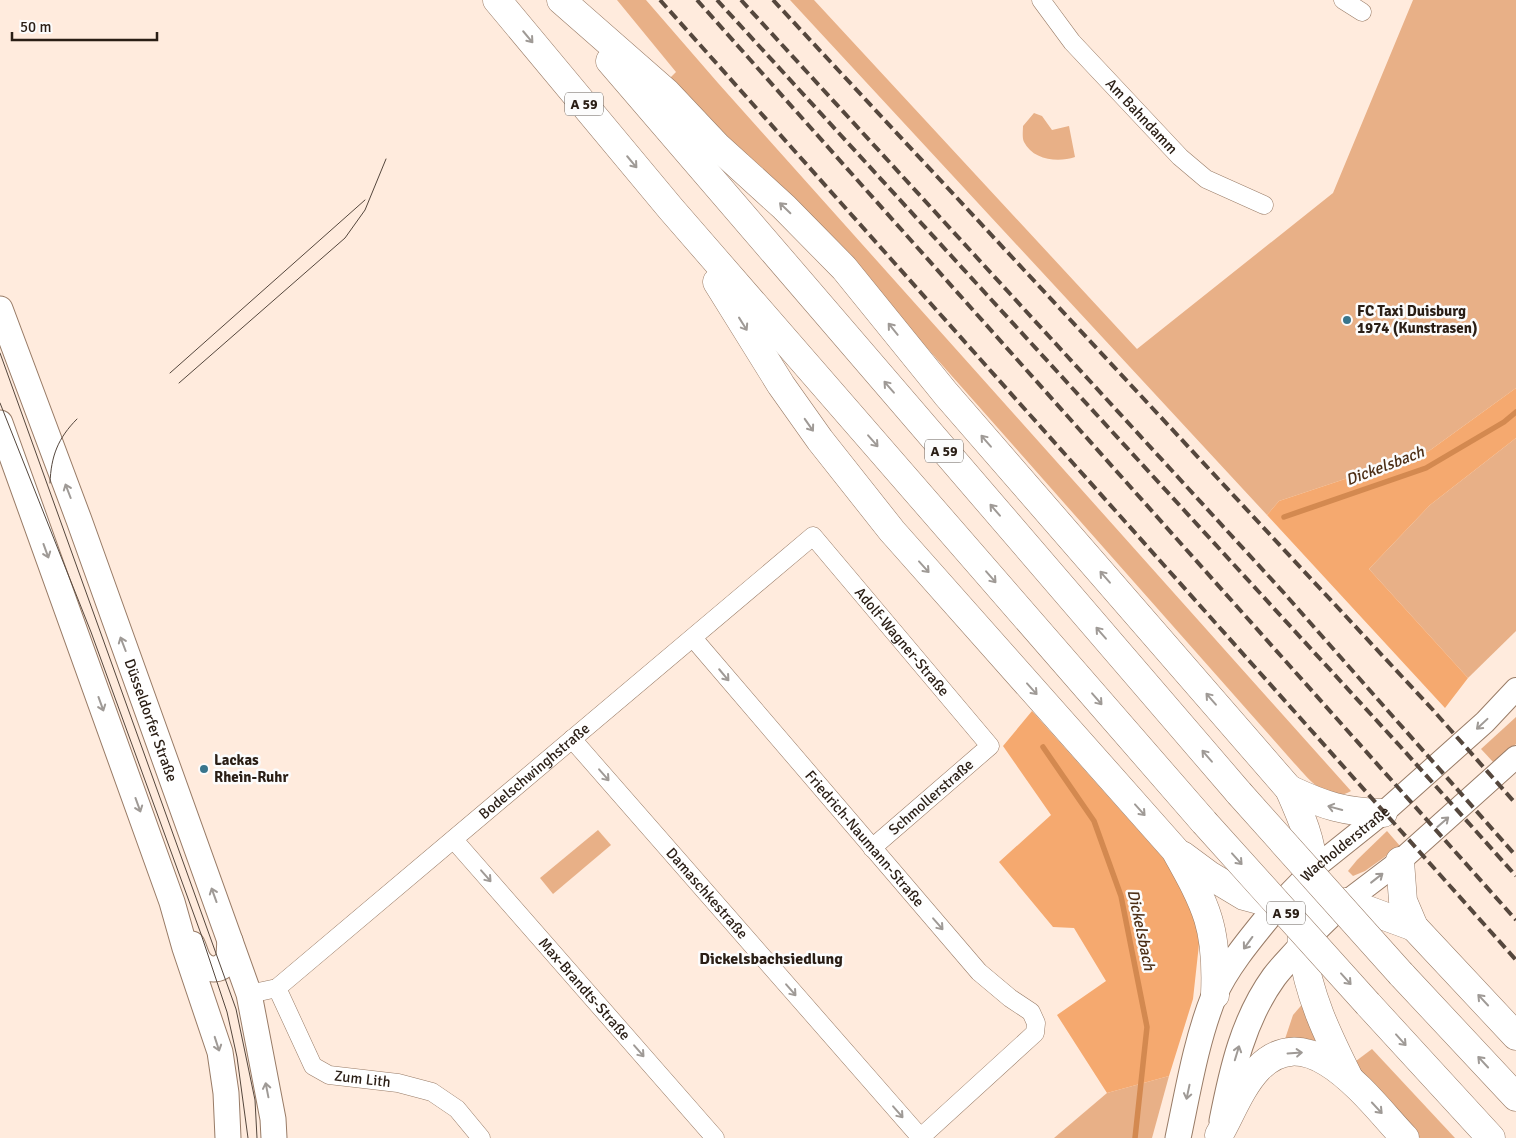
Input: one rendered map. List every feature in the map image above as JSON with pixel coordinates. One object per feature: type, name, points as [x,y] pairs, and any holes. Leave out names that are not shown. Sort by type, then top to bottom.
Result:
[{"type":"highway","name":"A 59","points":[[497,0],[671,209],[1204,822],[1491,1138]]},
{"type":"highway","name":"A 59","points":[[560,0],[658,101],[1239,793],[1516,1097]]},
{"type":"highway","name":"A 59","points":[[658,101],[717,146],[784,207],[844,268],[946,394],[1289,789]]},
{"type":"highway","points":[[671,209],[781,385],[820,440],[892,531],[1175,850],[1205,904],[1210,922],[1216,963],[1215,994]]},
{"type":"highway","points":[[1289,789],[1322,804],[1349,812],[1383,814]]},
{"type":"highway","points":[[1289,789],[1302,817],[1313,869],[1306,904],[1302,945],[1318,1016],[1349,1078]]},
{"type":"highway","points":[[1175,850],[1244,896],[1278,905],[1346,902],[1414,927]]},
{"type":"highway","points":[[1400,861],[1403,901],[1414,927],[1516,1036]]},
{"type":"highway","points":[[1218,1136],[1250,1080],[1268,1060],[1283,1054],[1304,1052],[1326,1060],[1349,1078],[1405,1138]]},
{"type":"main road","name":"Düsseldorfer Straße","points":[[0,309],[79,520],[249,994],[273,1119],[274,1138]]},
{"type":"main road","points":[[0,423],[180,928],[184,948],[220,1052],[226,1093],[228,1138]]},
{"type":"main road","name":"Wacholderstraße","points":[[1178,1138],[1199,1039],[1215,994],[1245,946],[1278,905]]},
{"type":"main road","points":[[180,928],[200,961],[206,968],[213,970],[227,960],[230,941]]},
{"type":"main road","points":[[1218,1136],[1232,1067],[1253,1010],[1274,976],[1302,945]]},
{"type":"street","name":"Am Bahndamm","points":[[1041,0],[1072,42],[1180,157],[1206,179],[1264,205]]},
{"type":"street","points":[[1343,0],[1362,12]]},
{"type":"street","name":"Bodelschwinghstraße","points":[[249,994],[277,988],[813,536]]},
{"type":"street","name":"Adolf-Wagner-Straße","points":[[813,536],[990,746]]},
{"type":"street","name":"Friedrich-Naumann-Straße","points":[[693,638],[979,972],[1010,998],[1031,1012],[1036,1023],[1035,1033],[920,1138]]},
{"type":"street","name":"Wacholderstraße","points":[[1278,905],[1313,869],[1383,814],[1485,722],[1516,689]]},
{"type":"street","name":"Damaschkestraße","points":[[572,739],[920,1138]]},
{"type":"street","name":"Schmollerstraße","points":[[872,848],[990,746]]},
{"type":"street","points":[[1302,945],[1346,902],[1400,861],[1516,757]]},
{"type":"street","name":"Max-Brandts-Straße","points":[[454,840],[715,1138]]},
{"type":"street","name":"Zum Lith","points":[[277,988],[313,1066],[329,1075],[398,1083],[432,1092],[457,1109],[476,1136]]},
{"type":"shaded area","points":[[617,0],[646,0],[1351,791],[1334,795],[1319,788],[1306,776],[851,262],[668,80],[676,72]]},
{"type":"shaded area","points":[[790,0],[814,0],[1137,349],[1333,193],[1413,0],[1516,0],[1516,388],[1429,451],[1279,501],[1267,515]]},
{"type":"shaded area","points":[[1034,113],[1042,116],[1052,130],[1069,126],[1075,157],[1054,160],[1033,153],[1028,148],[1023,140],[1023,126]]},
{"type":"shaded area","points":[[1516,388],[1516,438],[1430,505],[1369,569],[1468,678],[1445,708],[1267,515],[1279,501],[1429,451]]},
{"type":"shaded area","points":[[1516,438],[1516,631],[1468,678],[1369,569],[1430,505]]},
{"type":"shaded area","points":[[1032,711],[1180,877],[1200,935],[1193,999],[1169,1076],[1107,1093],[1057,1015],[1106,981],[1074,928],[1053,927],[999,862],[1051,815],[1003,746]]},
{"type":"shaded area","points":[[1516,717],[1516,744],[1495,764],[1481,749]]},
{"type":"shaded area","points":[[598,830],[611,845],[553,894],[540,878]]},
{"type":"shaded area","points":[[1387,831],[1400,846],[1365,871],[1353,876],[1348,871]]},
{"type":"shaded area","points":[[1306,1000],[1324,1052],[1283,1045],[1293,1015]]},
{"type":"shaded area","points":[[1372,1049],[1455,1138],[1420,1138],[1352,1064]]},
{"type":"shaded area","points":[[1169,1076],[1152,1138],[1054,1138],[1107,1093]]},
{"type":"waterway","name":"Dickelsbach","points":[[1284,517],[1426,468],[1504,422],[1516,412]]},
{"type":"waterway","name":"Dickelsbach","points":[[1043,747],[1094,821],[1121,896],[1147,1027],[1135,1138]]},
{"type":"tram line","points":[[179,383],[345,238],[365,210],[386,159]]},
{"type":"tram line","points":[[170,373],[365,200]]},
{"type":"tram line","points":[[0,353],[236,1009],[255,1100],[257,1138]]},
{"type":"tram line","points":[[0,403],[91,632],[201,934],[227,1012],[237,1057],[248,1138]]},
{"type":"tram line","points":[[50,483],[52,464],[60,440],[77,419]]},
{"type":"railway","points":[[660,0],[1516,960]]},
{"type":"railway","points":[[697,0],[1516,920]]},
{"type":"railway","points":[[717,0],[1399,745],[1516,876]]},
{"type":"railway","points":[[741,0],[1284,593],[1516,856]]},
{"type":"railway","points":[[773,0],[1433,710],[1516,804]]},
{"type":"place","name":"FC Taxi Duisburg 1974 (Kunstrasen)","points":[[1347,320]]},
{"type":"place","name":"Lackas Rhein-Ruhr","points":[[204,769]]},
{"type":"district","name":"Dickelsbachsiedlung","points":[[771,959]]}]
